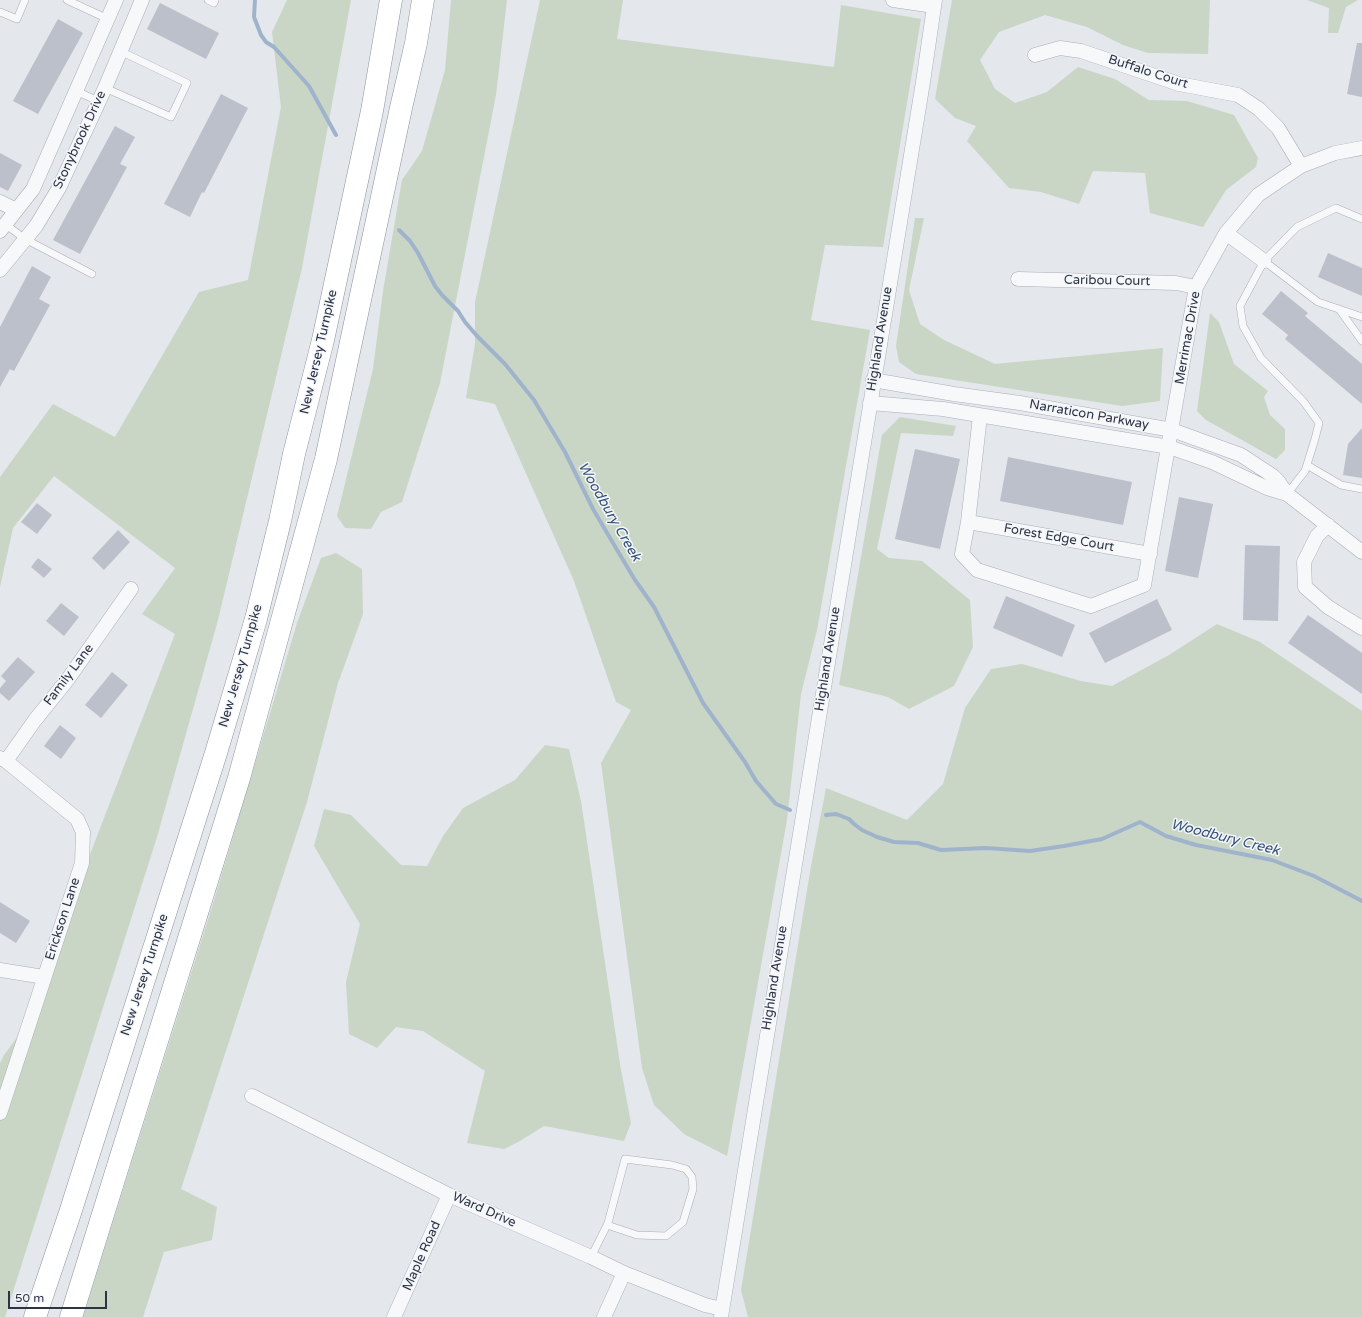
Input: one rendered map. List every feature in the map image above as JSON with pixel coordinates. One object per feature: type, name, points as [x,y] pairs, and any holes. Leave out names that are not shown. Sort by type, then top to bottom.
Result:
[{"type":"highway","name":"New Jersey Turnpike","points":[[35,1317],[70,1213],[216,753],[256,619],[323,340],[372,111],[390,0]]},
{"type":"highway","name":"New Jersey Turnpike","points":[[71,1317],[239,778],[326,459],[416,43],[423,0]]},
{"type":"street","name":"Stonybrook Drive","points":[[3,228],[33,189],[116,0]]},
{"type":"street","name":"Stonybrook Drive","points":[[0,270],[36,226],[59,188],[105,88],[142,0]]},
{"type":"street","points":[[893,0],[934,3]]},
{"type":"street","name":"Highland Avenue","points":[[721,1313],[923,82],[934,3]]},
{"type":"street","name":"Buffalo Court","points":[[1035,55],[1060,48],[1081,51],[1179,84],[1238,95],[1259,109],[1278,128],[1301,166]]},
{"type":"street","name":"Merrimac Drive","points":[[1169,447],[1196,287],[1226,233],[1258,196],[1301,166],[1334,153],[1362,148]]},
{"type":"street","points":[[0,202],[16,210]]},
{"type":"street","points":[[1226,233],[1264,261]]},
{"type":"street","name":"Caribou Court","points":[[1018,279],[1176,283],[1196,287]]},
{"type":"street","name":"Narraticon Parkway","points":[[873,380],[954,394],[1020,403],[1172,430],[1241,455],[1278,481],[1287,494],[1362,552]]},
{"type":"street","name":"Narraticon Parkway","points":[[870,403],[943,409],[1169,447],[1212,462],[1267,488],[1287,494]]},
{"type":"street","points":[[980,416],[968,522],[962,554],[977,570],[1091,606],[1144,585],[1169,447]]},
{"type":"street","name":"Forest Edge Court","points":[[968,522],[1150,554]]},
{"type":"street","points":[[1328,525],[1317,536],[1304,562],[1305,587],[1328,607],[1362,628]]},
{"type":"street","name":"Family Lane","points":[[3,759],[68,679],[131,589]]},
{"type":"street","name":"Erickson Lane","points":[[0,1113],[82,863],[83,832],[78,819],[3,759]]},
{"type":"street","points":[[0,970],[44,977]]},
{"type":"street","name":"Ward Drive","points":[[252,1096],[449,1195],[624,1273],[721,1313]]},
{"type":"street","name":"Maple Road","points":[[394,1317],[449,1195]]},
{"type":"street","points":[[604,1317],[624,1273]]},
{"type":"lane","points":[[0,12],[17,19],[25,0]]},
{"type":"lane","points":[[67,0],[108,19]]},
{"type":"lane","points":[[208,0],[214,3],[215,0]]},
{"type":"lane","points":[[105,88],[171,117],[187,83],[120,51]]},
{"type":"lane","points":[[76,91],[98,101]]},
{"type":"lane","points":[[1287,494],[1305,472],[1315,439],[1318,423],[1303,401],[1261,358],[1243,326],[1240,306],[1264,261],[1297,228],[1336,208],[1362,219]]},
{"type":"lane","points":[[3,228],[92,274]]},
{"type":"lane","points":[[1264,261],[1318,302],[1362,317]]},
{"type":"lane","points":[[1339,309],[1362,341]]},
{"type":"lane","points":[[1306,465],[1341,485],[1362,488]]},
{"type":"lane","points":[[590,1257],[607,1225],[625,1158],[672,1165],[686,1169],[692,1176],[693,1189],[683,1222],[666,1236],[637,1235],[607,1225]]},
{"type":"green space","points":[[287,0],[351,0],[302,268],[218,620],[157,837],[5,1317],[0,1317],[0,1063],[4,1055],[33,1016],[70,906],[175,634],[142,614],[175,568],[54,476],[13,528],[0,587],[0,477],[53,404],[115,437],[199,292],[248,280],[281,107],[272,32]]},
{"type":"green space","points":[[451,0],[507,0],[496,95],[440,383],[402,502],[381,512],[371,529],[345,528],[337,516],[373,369],[383,291],[402,180],[422,151],[445,70]]},
{"type":"green space","points":[[540,0],[623,0],[617,39],[834,67],[841,5],[921,19],[883,247],[825,245],[811,320],[870,330],[817,630],[801,694],[787,820],[727,1156],[684,1134],[654,1105],[642,1068],[601,763],[631,710],[616,702],[574,581],[495,404],[466,398],[475,344],[475,302]]},
{"type":"green space","points":[[952,0],[1210,0],[1208,54],[1148,53],[1123,45],[1087,27],[1045,15],[999,32],[980,60],[995,89],[1015,103],[1047,92],[1078,67],[1115,79],[1149,100],[1187,101],[1234,115],[1258,158],[1256,167],[1226,190],[1203,227],[1150,213],[1145,173],[1093,171],[1079,204],[1041,192],[1009,188],[967,141],[976,126],[955,118],[935,99]]},
{"type":"green space","points":[[1307,0],[1358,0],[1346,7],[1338,33],[1328,33],[1329,8]]},
{"type":"green space","points":[[915,218],[924,218],[909,290],[920,324],[944,340],[995,364],[1163,348],[1160,401],[1122,406],[916,374],[899,362],[896,346]]},
{"type":"green space","points":[[1210,313],[1219,322],[1234,364],[1268,391],[1264,397],[1270,415],[1285,429],[1285,450],[1276,459],[1206,420],[1197,411]]},
{"type":"green space","points":[[900,417],[956,426],[953,436],[901,433],[877,549],[889,558],[922,561],[970,600],[973,647],[954,686],[909,709],[888,697],[839,685],[882,435]]},
{"type":"green space","points":[[336,553],[362,569],[363,614],[338,683],[307,802],[181,1189],[217,1207],[212,1240],[164,1252],[143,1317],[83,1317],[212,907],[297,623],[321,558]]},
{"type":"green space","points":[[1217,624],[1260,642],[1362,711],[1362,1317],[748,1317],[741,1290],[811,866],[826,788],[907,820],[943,784],[965,708],[991,669],[1022,664],[1081,681],[1112,686],[1169,655]]},
{"type":"green space","points":[[545,745],[569,749],[581,801],[620,1064],[631,1123],[624,1141],[544,1126],[504,1149],[467,1143],[485,1071],[423,1031],[396,1027],[377,1048],[349,1034],[346,982],[360,924],[314,846],[324,809],[351,815],[401,865],[427,866],[443,836],[463,808],[515,780]]},
{"type":"building","points":[[160,3],[219,33],[206,59],[147,29]]},
{"type":"building","points":[[58,19],[83,33],[38,114],[13,101]]},
{"type":"building","points":[[1357,43],[1362,43],[1362,97],[1347,94]]},
{"type":"building","points":[[221,94],[248,108],[190,217],[164,204]]},
{"type":"building","points":[[115,126],[135,137],[120,164],[127,167],[80,254],[53,240]]},
{"type":"building","points":[[0,153],[22,165],[8,191],[0,187]]},
{"type":"building","points":[[1328,253],[1362,268],[1362,296],[1318,277]]},
{"type":"building","points":[[32,266],[51,277],[39,299],[50,305],[14,371],[10,369],[0,387],[0,327]]},
{"type":"building","points":[[1281,291],[1308,313],[1305,316],[1362,364],[1362,404],[1285,339],[1288,335],[1262,314]]},
{"type":"building","points":[[1362,428],[1362,478],[1343,475],[1348,444]]},
{"type":"building","points":[[915,449],[960,459],[940,549],[895,539]]},
{"type":"building","points":[[1008,457],[1132,482],[1123,525],[1000,501]]},
{"type":"building","points":[[1179,497],[1213,504],[1198,578],[1165,571]]},
{"type":"building","points":[[37,503],[52,515],[37,534],[21,522]]},
{"type":"building","points":[[118,530],[130,542],[104,570],[92,558]]},
{"type":"building","points":[[1245,545],[1280,546],[1278,621],[1243,620]]},
{"type":"building","points":[[38,558],[52,569],[44,578],[31,567]]},
{"type":"building","points":[[1006,596],[1075,625],[1062,657],[993,628]]},
{"type":"building","points":[[1157,599],[1172,630],[1105,663],[1089,633]]},
{"type":"building","points":[[61,603],[79,617],[64,636],[46,621]]},
{"type":"building","points":[[1308,615],[1362,653],[1362,694],[1288,643]]},
{"type":"building","points":[[18,657],[35,672],[9,701],[0,693],[0,688],[6,681],[1,676]]},
{"type":"building","points":[[112,672],[128,685],[101,718],[85,705]]},
{"type":"building","points":[[60,725],[76,738],[61,759],[44,746]]},
{"type":"building","points":[[0,902],[30,921],[16,943],[0,933]]},
{"type":"waterway","name":"Woodbury Creek","points":[[255,0],[254,17],[261,35],[266,42],[274,47],[309,86],[336,135]]},
{"type":"waterway","name":"Woodbury Creek","points":[[399,230],[410,241],[418,253],[435,286],[442,295],[458,311],[477,336],[505,364],[534,400],[565,452],[593,509],[635,580],[654,607],[703,703],[745,762],[756,781],[776,804],[790,810]]},
{"type":"waterway","name":"Woodbury Creek","points":[[826,815],[836,814],[849,819],[862,830],[877,837],[894,842],[918,843],[941,850],[986,848],[1030,851],[1102,839],[1140,822],[1166,836],[1196,845],[1272,860],[1314,876],[1362,901]]}]
